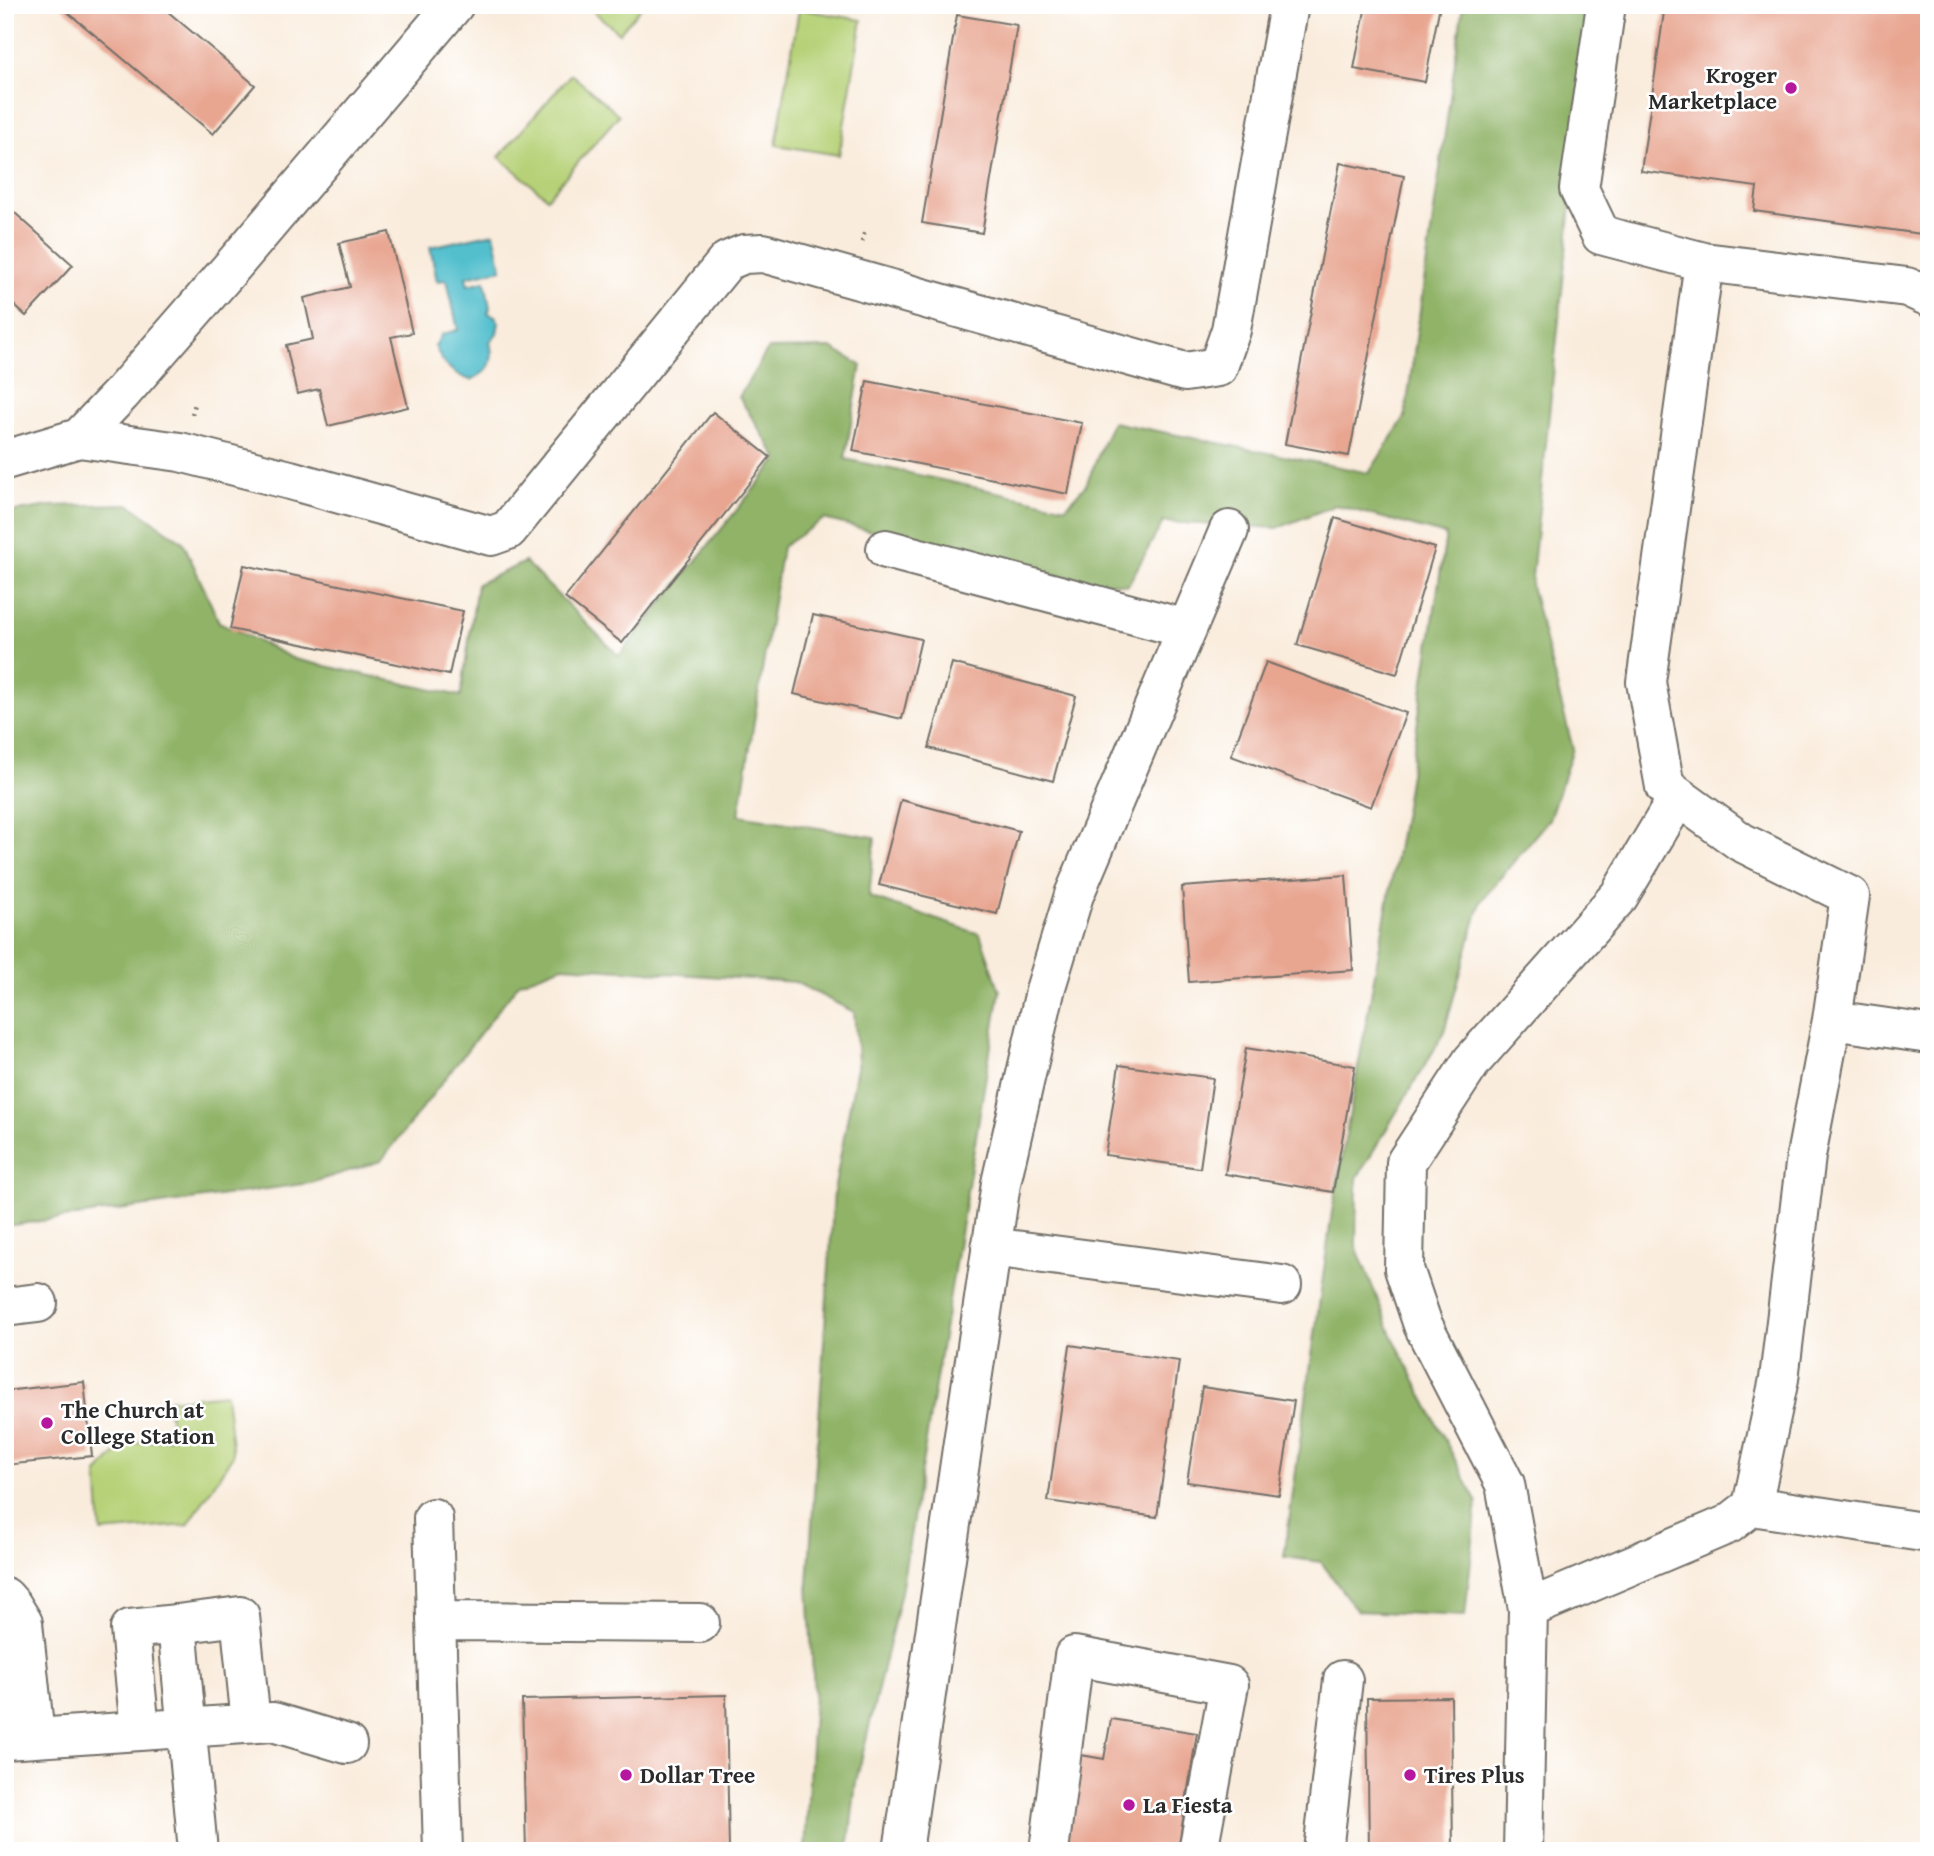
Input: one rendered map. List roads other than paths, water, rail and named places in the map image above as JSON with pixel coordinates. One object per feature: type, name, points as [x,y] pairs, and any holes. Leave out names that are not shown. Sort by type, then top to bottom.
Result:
[{"type":"lane","points":[[79,438],[227,272],[454,5]]},
{"type":"lane","points":[[5,460],[79,438],[180,452],[491,536],[508,530],[727,261],[744,254],[762,253],[1185,372],[1218,367],[1231,330],[1289,5]]},
{"type":"lane","points":[[1606,5],[1578,189],[1601,234],[1704,262],[1907,287],[1929,297]]},
{"type":"lane","points":[[1528,1609],[1729,1524],[1752,1506],[1779,1379],[1806,1156],[1832,1020],[1850,896],[1741,842],[1665,787],[1646,681],[1704,262]]},
{"type":"lane","points":[[902,1851],[1001,1183],[1046,987],[1074,895],[1229,530]]},
{"type":"lane","points":[[886,549],[1187,629]]},
{"type":"lane","points":[[1523,1851],[1528,1609],[1505,1484],[1423,1325],[1404,1269],[1406,1162],[1472,1061],[1619,896],[1678,797]]},
{"type":"lane","points":[[1832,1020],[1929,1034]]},
{"type":"lane","points":[[991,1247],[1282,1285]]},
{"type":"lane","points":[[1752,1506],[1929,1533]]},
{"type":"lane","points":[[433,1518],[443,1851]]},
{"type":"lane","points":[[5,1597],[23,1623],[20,1739],[274,1722],[347,1744]]},
{"type":"lane","points":[[140,1730],[130,1629],[240,1616],[251,1723]]},
{"type":"lane","points":[[436,1621],[700,1623]]},
{"type":"lane","points":[[177,1624],[198,1851]]},
{"type":"lane","points":[[1049,1851],[1074,1656],[1229,1685],[1198,1851]]},
{"type":"lane","points":[[1323,1851],[1343,1681]]},
{"type":"water","points":[[494,233],[502,269],[466,277],[468,285],[485,281],[490,308],[488,313],[495,316],[499,322],[497,333],[490,342],[490,365],[471,380],[449,368],[435,346],[442,334],[458,330],[447,280],[437,281],[430,247]]},
{"type":"place","name":"Kroger Marketplace","points":[[1791,88]]},
{"type":"place","name":"The Church at College Station","points":[[47,1423]]},
{"type":"place","name":"Dollar Tree","points":[[626,1775]]},
{"type":"place","name":"Tires Plus","points":[[1410,1775]]},
{"type":"place","name":"La Fiesta","points":[[1129,1805]]}]
